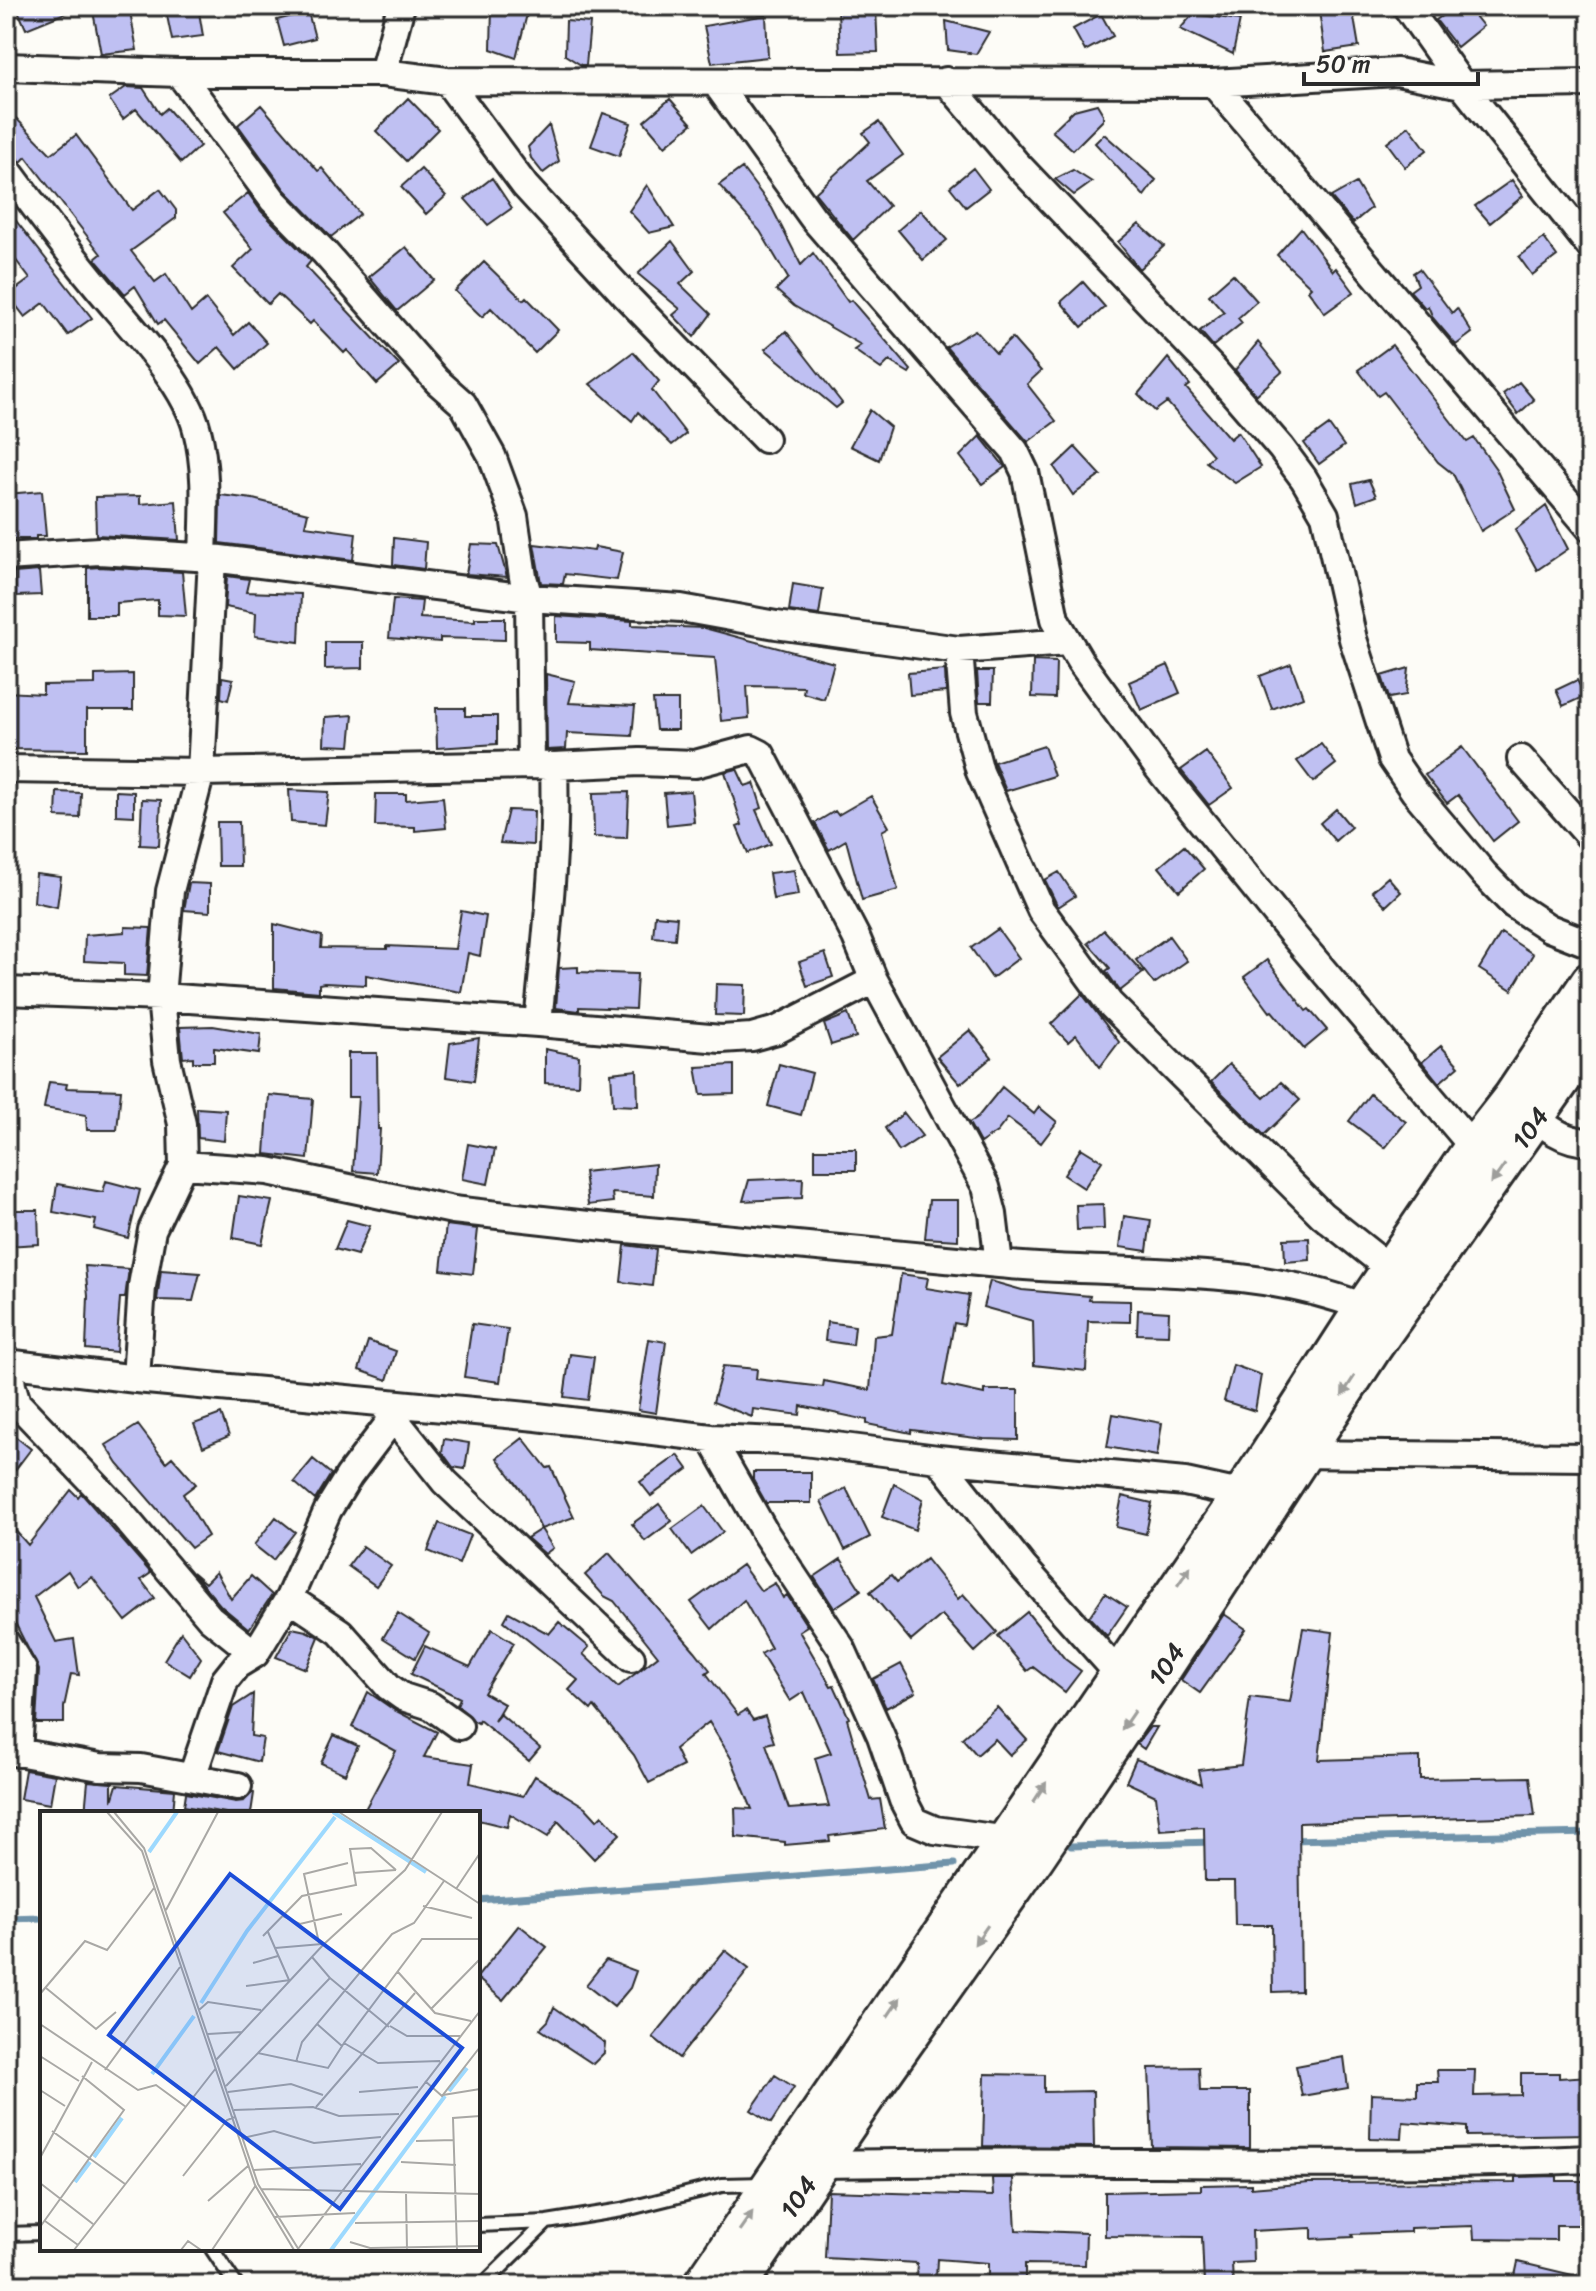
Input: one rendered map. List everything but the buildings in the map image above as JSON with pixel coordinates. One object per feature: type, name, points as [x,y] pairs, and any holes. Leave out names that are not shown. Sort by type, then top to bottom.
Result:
[{"type":"street","points":[[383,73],[401,6]]},
{"type":"street","points":[[1406,6],[1462,85],[1590,246]]},
{"type":"street","points":[[6,67],[179,73],[383,73],[447,81],[1213,83],[1397,72],[1462,85],[1590,83]]},
{"type":"street","points":[[179,73],[273,200],[324,252],[437,381],[463,404],[492,456],[514,516],[529,598],[542,766],[555,812],[552,881],[538,1023]]},
{"type":"street","points":[[447,81],[525,186],[765,439]]},
{"type":"street","points":[[946,81],[1015,162],[1211,367],[1281,448],[1325,515],[1353,639],[1392,759],[1435,818],[1514,905],[1549,928],[1590,944]]},
{"type":"street","points":[[715,82],[813,218],[1015,451],[1025,472],[1055,619],[1067,642],[1159,769],[1304,948],[1473,1147]]},
{"type":"street","points":[[1213,83],[1590,528]]},
{"type":"street","points":[[6,168],[184,398],[197,427],[203,458],[207,558],[201,772],[170,891],[161,997],[167,1060],[182,1124],[183,1165],[152,1230],[142,1286],[136,1379]]},
{"type":"street","points":[[6,557],[99,551],[207,558],[529,598],[681,608],[776,625],[959,650],[1067,642]]},
{"type":"street","points":[[959,650],[964,713],[980,772],[1041,910],[1109,1003],[1322,1215],[1390,1269]]},
{"type":"street","points":[[6,769],[201,772],[640,762],[695,764],[751,749],[761,754],[856,937],[874,980],[986,1187],[993,1214],[999,1264]]},
{"type":"street","points":[[1521,759],[1590,837]]},
{"type":"street","points":[[6,991],[161,997],[721,1039],[752,1037],[777,1030],[874,980]]},
{"type":"street","points":[[702,2285],[773,2183],[1022,1849],[1118,1673],[1267,1457],[1473,1147],[1524,1108],[1590,981]]},
{"type":"street","name":"104","points":[[739,2285],[821,2164],[1022,1849],[1305,1453],[1524,1108],[1590,1040]]},
{"type":"street","points":[[1524,1108],[1562,1137],[1573,1142],[1590,1142]]},
{"type":"street","points":[[183,1165],[268,1171],[453,1210],[606,1227],[999,1264],[1251,1277],[1342,1298],[1364,1307]]},
{"type":"street","points":[[255,1654],[210,1618],[115,1506],[12,1410],[8,1363],[387,1411],[537,1417],[711,1438],[804,1442],[938,1459],[1185,1482],[1240,1494]]},
{"type":"street","points":[[192,1777],[225,1680],[237,1665],[255,1654],[289,1598],[328,1510],[387,1411]]},
{"type":"street","points":[[387,1411],[445,1482],[631,1658]]},
{"type":"street","points":[[711,1438],[765,1533],[842,1649],[914,1821],[935,1830],[1022,1849]]},
{"type":"street","points":[[1267,1457],[1305,1453],[1590,1457]]},
{"type":"street","points":[[938,1459],[1024,1568],[1118,1673]]},
{"type":"street","points":[[289,1598],[340,1632],[389,1687],[403,1697],[431,1706],[459,1726]]},
{"type":"street","points":[[6,1643],[23,1670],[12,1752],[100,1767],[141,1768],[238,1786]]},
{"type":"street","points":[[821,2164],[1590,2159]]},
{"type":"lane","points":[[480,2225],[547,2222],[622,2210],[722,2185],[773,2183]]},
{"type":"lane","points":[[483,2285],[547,2222]]},
{"type":"lane","points":[[6,2234],[40,2233]]},
{"type":"lane","points":[[213,2251],[236,2285]]},
{"type":"waterway","points":[[1290,1840],[1590,1833]]},
{"type":"waterway","points":[[1071,1846],[1213,1842]]},
{"type":"waterway","points":[[480,1900],[954,1864]]},
{"type":"waterway","points":[[6,1919],[40,1918]]}]
